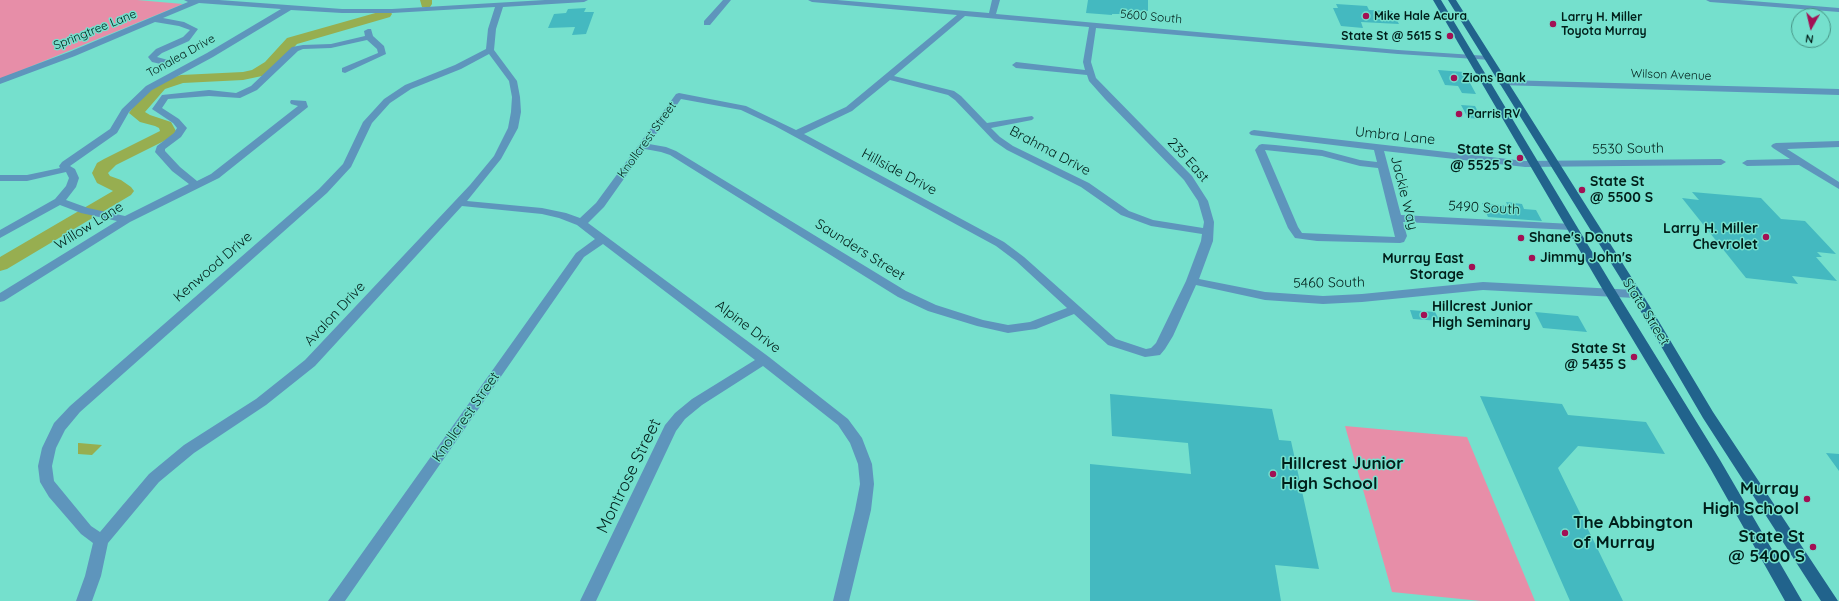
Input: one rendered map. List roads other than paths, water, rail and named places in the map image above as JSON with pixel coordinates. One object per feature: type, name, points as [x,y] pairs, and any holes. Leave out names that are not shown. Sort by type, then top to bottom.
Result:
[{"type":"main road","name":"State Street","points":[[1437,0],[1611,293],[1715,464],[1794,601]]},
{"type":"main road","name":"State Street","points":[[1452,0],[1636,294],[1724,440],[1830,601]]},
{"type":"street","points":[[188,0],[277,7],[289,4],[369,11],[584,0]]},
{"type":"street","points":[[707,23],[727,0]]},
{"type":"street","name":"5600 South","points":[[812,0],[1488,58]]},
{"type":"street","points":[[910,9],[915,0]]},
{"type":"street","points":[[992,16],[996,0]]},
{"type":"street","points":[[1712,0],[1839,10]]},
{"type":"street","name":"Springtree Lane","points":[[0,81],[198,1]]},
{"type":"street","name":"Tonalea Drive","points":[[67,169],[64,166],[70,160],[114,131],[126,111],[153,85],[210,55],[289,4]]},
{"type":"street","points":[[490,50],[492,29],[500,5]]},
{"type":"street","points":[[796,134],[849,109],[964,13]]},
{"type":"street","points":[[154,19],[181,24],[194,29],[194,32],[186,39],[159,51],[152,57],[156,60],[165,62]]},
{"type":"street","name":"235 East","points":[[1093,24],[1087,56],[1089,73],[1098,88],[1175,164],[1198,190],[1207,214],[1208,232],[1202,256],[1167,336],[1155,352]]},
{"type":"street","points":[[141,98],[209,93],[237,96],[254,88],[295,49],[302,47],[331,46],[369,34],[381,48],[382,54],[345,70]]},
{"type":"street","name":"Avalon Drive","points":[[84,601],[93,576],[101,541],[141,492],[169,465],[189,449],[261,402],[310,362],[487,172],[498,156],[513,128],[516,112],[516,97],[513,81],[490,50]]},
{"type":"street","name":"Kenwood Drive","points":[[101,541],[86,530],[54,493],[47,482],[45,466],[48,448],[60,427],[75,409],[104,383],[324,191],[347,165],[368,122],[387,101],[408,87],[458,67],[490,50]]},
{"type":"street","points":[[1016,65],[1089,73]]},
{"type":"street","name":"Brahma Drive","points":[[889,77],[951,93],[958,98],[997,139],[1010,148],[1085,185],[1125,213],[1151,224],[1208,232]]},
{"type":"street","name":"Wilson Avenue","points":[[1503,82],[1839,92]]},
{"type":"street","name":"Knollcrest Street","points":[[581,223],[600,205],[679,96],[743,108],[756,113],[796,134]]},
{"type":"street","points":[[161,97],[157,109],[182,128],[178,135],[160,148],[160,152],[176,169],[196,185]]},
{"type":"street","name":"Willow Lane","points":[[0,298],[126,220],[215,176],[303,107],[302,103],[294,102]]},
{"type":"street","points":[[985,126],[1029,118]]},
{"type":"street","name":"Hillside Drive","points":[[796,134],[1000,244],[1020,259],[1112,342],[1144,353],[1155,352]]},
{"type":"street","name":"Umbra Lane","points":[[1254,134],[1534,164]]},
{"type":"street","points":[[1839,144],[1776,146],[1839,186]]},
{"type":"street","name":"Saunders Street","points":[[643,146],[663,149],[673,153],[902,294],[932,308],[981,323],[1008,328],[1032,326],[1074,309]]},
{"type":"street","name":"Jackie Way","points":[[1378,148],[1401,236],[1400,240],[1316,238],[1299,236],[1293,228],[1261,154],[1262,147],[1322,153],[1360,163],[1382,166]]},
{"type":"street","name":"5530 South","points":[[1534,164],[1721,162]]},
{"type":"street","points":[[1747,163],[1800,162]]},
{"type":"street","points":[[0,178],[27,178],[67,169],[72,174],[73,182],[59,201],[0,235]]},
{"type":"street","points":[[59,201],[89,212],[126,220]]},
{"type":"street","name":"Alpine Drive","points":[[459,203],[542,210],[562,215],[581,223],[764,360],[843,422],[857,442],[865,464],[866,484],[863,510],[841,601]]},
{"type":"street","name":"5490 South","points":[[1396,218],[1572,227]]},
{"type":"street","name":"Knollcrest Street","points":[[336,601],[580,255],[603,238]]},
{"type":"street","name":"5460 South","points":[[1192,281],[1265,296],[1308,300],[1343,300],[1483,286],[1636,294]]},
{"type":"street","name":"Montrose Street","points":[[588,601],[670,429],[680,416],[697,402],[764,360]]},
{"type":"waterway","points":[[0,265],[125,191],[115,184],[103,179],[100,173],[103,167],[110,162],[166,134],[168,131],[166,125],[160,122],[145,119],[137,113],[141,106],[160,86],[181,79],[243,76],[257,73],[270,65],[292,41],[386,14]]},
{"type":"place","name":"Mike Hale Acura","points":[[1366,16]]},
{"type":"place","name":"Larry H. Miller Toyota Murray","points":[[1553,24]]},
{"type":"place","name":"State St @ 5615 S","points":[[1450,36]]},
{"type":"place","name":"Zions Bank","points":[[1454,78]]},
{"type":"place","name":"Parris RV","points":[[1459,114]]},
{"type":"place","name":"State St @ 5525 S","points":[[1520,158]]},
{"type":"place","name":"State St @ 5500 S","points":[[1582,190]]},
{"type":"place","name":"Larry H. Miller Chevrolet","points":[[1766,237]]},
{"type":"place","name":"Shane's Donuts","points":[[1521,238]]},
{"type":"place","name":"Jimmy John's","points":[[1532,258]]},
{"type":"place","name":"Murray East Storage","points":[[1472,267]]},
{"type":"place","name":"Hillcrest Junior High Seminary","points":[[1424,315]]},
{"type":"place","name":"State St @ 5435 S","points":[[1634,357]]},
{"type":"place","name":"Hillcrest Junior High School","points":[[1273,474]]},
{"type":"place","name":"Murray High School","points":[[1807,499]]},
{"type":"place","name":"The Abbington of Murray","points":[[1565,533]]},
{"type":"place","name":"State St @ 5400 S","points":[[1813,547]]}]
